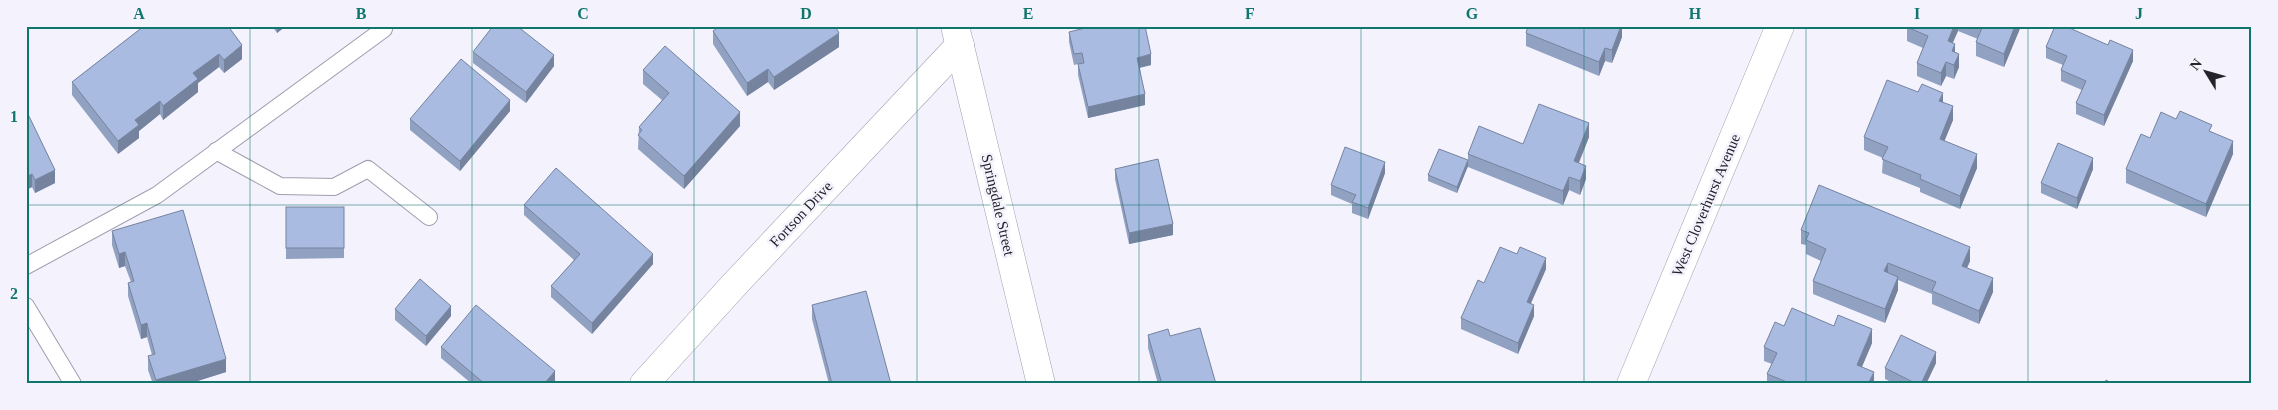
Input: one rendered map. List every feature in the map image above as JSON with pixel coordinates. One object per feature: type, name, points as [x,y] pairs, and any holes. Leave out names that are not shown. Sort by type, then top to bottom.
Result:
[{"type":"street","name":"West Cloverhurst Avenue","points":[[1631,384],[1780,26]]},
{"type":"street","name":"Fortson Drive","points":[[644,384],[958,36]]},
{"type":"street","name":"Springdale Street","points":[[958,36],[1041,384]]},
{"type":"lane","points":[[26,266],[157,195],[384,29]]},
{"type":"lane","points":[[216,151],[280,186],[334,187],[368,169],[429,217]]},
{"type":"lane","points":[[26,306],[73,384]]},
{"type":"building","points":[[144,26],[228,26],[242,45],[224,60],[219,54],[193,73],[198,79],[163,106],[160,101],[135,120],[139,125],[118,141],[72,82]]},
{"type":"building","points":[[493,26],[517,26],[554,55],[526,92],[473,52]]},
{"type":"building","points":[[720,26],[835,26],[839,33],[774,77],[768,69],[747,83],[713,31]]},
{"type":"building","points":[[1093,26],[1145,26],[1151,54],[1137,58],[1145,94],[1088,107],[1078,64],[1084,63],[1082,53],[1074,54],[1069,32]]},
{"type":"building","points":[[1528,26],[1621,26],[1612,50],[1605,48],[1599,62],[1526,33]]},
{"type":"building","points":[[1907,26],[1954,26],[1948,41],[1955,44],[1952,51],[1959,54],[1954,65],[1946,62],[1941,73],[1917,63],[1928,36]]},
{"type":"building","points":[[1979,26],[2015,26],[2004,54],[1976,42],[1982,28]]},
{"type":"building","points":[[2055,26],[2065,26],[2108,45],[2110,40],[2133,50],[2104,115],[2076,103],[2086,81],[2061,70],[2067,56],[2046,47]]},
{"type":"building","points":[[665,46],[740,112],[684,176],[638,135],[642,130],[639,127],[669,93],[643,70]]},
{"type":"building","points":[[461,59],[510,100],[460,161],[410,119]]},
{"type":"building","points":[[1887,80],[1918,92],[1922,84],[1943,93],[1939,101],[1953,106],[1940,139],[1977,154],[1960,196],[1920,179],[1921,175],[1882,159],[1888,147],[1864,137]]},
{"type":"building","points":[[1539,104],[1589,123],[1574,161],[1586,166],[1580,181],[1569,177],[1563,191],[1468,154],[1479,126],[1523,144]]},
{"type":"building","points":[[26,110],[55,170],[35,180],[32,174],[26,177]]},
{"type":"building","points":[[2180,111],[2212,125],[2209,131],[2233,141],[2206,204],[2126,169],[2141,134],[2150,138],[2161,112],[2176,119]]},
{"type":"building","points":[[2058,143],[2093,158],[2077,198],[2041,183]]},
{"type":"building","points":[[1345,147],[1385,162],[1368,208],[1352,202],[1356,195],[1331,185]]},
{"type":"building","points":[[1439,149],[1468,160],[1457,187],[1428,175]]},
{"type":"building","points":[[1158,159],[1173,224],[1129,233],[1115,169]]},
{"type":"building","points":[[556,168],[653,254],[592,323],[551,286],[580,254],[524,205]]},
{"type":"building","points":[[1819,185],[1970,247],[1962,266],[1993,278],[1979,311],[1932,291],[1936,282],[1888,263],[1884,271],[1898,277],[1885,309],[1813,281],[1826,249],[1806,240],[1809,233],[1801,230]]},
{"type":"building","points":[[286,207],[344,207],[344,248],[286,248]]},
{"type":"building","points":[[183,210],[226,359],[156,380],[148,356],[155,354],[147,323],[141,325],[128,283],[134,281],[125,252],[119,254],[112,231]]},
{"type":"building","points":[[1500,247],[1517,254],[1520,247],[1546,258],[1527,302],[1534,305],[1518,343],[1461,318],[1478,280],[1484,283]]},
{"type":"building","points":[[420,279],[451,306],[426,336],[395,309]]},
{"type":"building","points":[[866,291],[891,384],[832,384],[812,305]]},
{"type":"building","points":[[476,305],[555,371],[544,384],[485,384],[441,347]]},
{"type":"building","points":[[1792,308],[1834,326],[1838,315],[1872,329],[1857,365],[1874,372],[1868,384],[1792,384],[1767,374],[1777,353],[1764,347],[1775,322],[1784,326]]},
{"type":"building","points":[[1200,328],[1216,384],[1162,384],[1148,335],[1168,329],[1170,336]]},
{"type":"building","points":[[1901,335],[1936,352],[1921,384],[1917,384],[1885,368]]},
{"type":"building","points":[[2106,380],[2113,384],[2104,384]]}]
